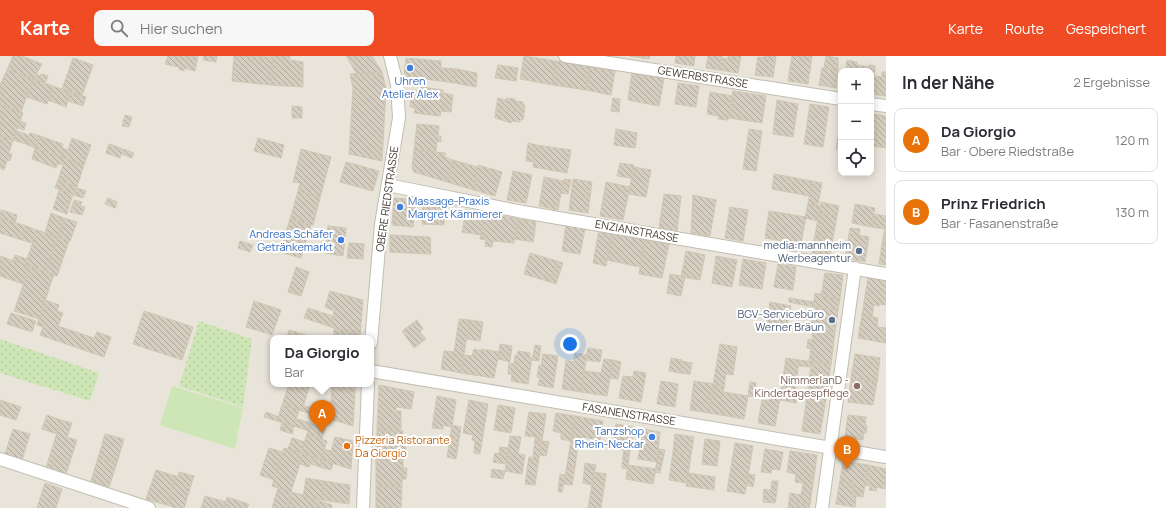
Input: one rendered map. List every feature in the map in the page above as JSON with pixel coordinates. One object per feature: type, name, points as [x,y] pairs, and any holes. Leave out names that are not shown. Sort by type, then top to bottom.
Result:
[{"type":"street","name":"OBERE RIEDSTRASSE","points":[[372,335],[381,224],[399,118],[397,84],[390,56]]},
{"type":"street","name":"GEWERBSTRASSE","points":[[565,56],[838,99]]},
{"type":"street","points":[[874,104],[886,106]]},
{"type":"street","name":"ENZIANSTRASSE","points":[[388,185],[523,212],[886,274]]},
{"type":"street","points":[[822,508],[855,268]]},
{"type":"street","name":"FASANENSTRASSE","points":[[374,372],[886,457]]},
{"type":"street","points":[[364,508],[368,387]]},
{"type":"street","points":[[0,459],[149,508]]},
{"type":"shaded area","points":[[0,56],[886,56],[886,508],[0,508]]},
{"type":"green space","points":[[199,321],[252,339],[243,407],[179,386]]},
{"type":"green space","points":[[0,339],[99,373],[90,401],[0,373]]},
{"type":"green space","points":[[172,386],[243,408],[235,449],[160,425]]},
{"type":"building","points":[[13,56],[22,56],[42,64],[34,79],[7,70]]},
{"type":"building","points":[[168,56],[198,56],[195,71],[184,68],[184,71],[179,69],[179,67],[165,64]]},
{"type":"building","points":[[204,56],[217,56],[216,62],[203,60]]},
{"type":"building","points":[[234,56],[273,57],[271,85],[232,81]]},
{"type":"building","points":[[274,56],[290,56],[289,60],[303,62],[303,87],[271,85]]},
{"type":"building","points":[[346,56],[372,56],[382,72],[357,74]]},
{"type":"building","points":[[524,56],[556,61],[553,85],[520,79]]},
{"type":"building","points":[[630,56],[650,56],[649,59]]},
{"type":"building","points":[[676,56],[695,56],[694,66],[675,63]]},
{"type":"building","points":[[708,56],[722,56],[719,70],[706,68]]},
{"type":"building","points":[[728,56],[741,56],[738,73],[719,70],[721,58],[728,59]]},
{"type":"building","points":[[764,56],[776,56],[773,77],[755,75],[758,57],[764,58]]},
{"type":"building","points":[[792,56],[812,56],[808,84],[788,81]]},
{"type":"building","points":[[826,56],[838,58],[838,71],[824,68]]},
{"type":"building","points":[[73,58],[93,65],[82,96],[62,89]]},
{"type":"building","points":[[406,58],[441,61],[441,68],[456,69],[455,83],[404,76]]},
{"type":"building","points":[[847,60],[857,62],[856,65],[869,67],[869,68],[846,68]]},
{"type":"building","points":[[556,61],[590,67],[586,90],[553,85]]},
{"type":"building","points":[[498,65],[518,68],[516,81],[495,78]]},
{"type":"building","points":[[869,65],[875,66],[874,76],[874,68],[868,68]]},
{"type":"building","points":[[590,67],[615,71],[611,95],[586,90]]},
{"type":"building","points":[[822,68],[838,71],[836,88],[819,85]]},
{"type":"building","points":[[456,69],[477,73],[476,87],[455,83]]},
{"type":"building","points":[[7,70],[33,79],[21,112],[0,105],[0,85]]},
{"type":"building","points":[[382,72],[386,89],[382,161],[349,154],[353,88],[350,74]]},
{"type":"building","points":[[632,72],[664,78],[659,106],[628,100]]},
{"type":"building","points":[[882,72],[886,72],[886,96],[874,94],[874,76],[882,77]]},
{"type":"building","points":[[41,74],[48,76],[45,83],[34,79],[37,75],[40,76]]},
{"type":"building","points":[[33,79],[53,86],[47,104],[27,97]]},
{"type":"building","points":[[678,83],[699,86],[696,107],[675,104]]},
{"type":"building","points":[[53,86],[71,92],[66,107],[48,100]]},
{"type":"building","points":[[421,87],[443,90],[443,93],[453,95],[451,112],[441,111],[440,116],[414,113],[415,108],[410,107],[412,90],[420,91]]},
{"type":"building","points":[[733,91],[766,96],[762,123],[729,118]]},
{"type":"building","points":[[71,92],[86,97],[83,106],[68,101]]},
{"type":"building","points":[[710,92],[732,96],[728,120],[718,119],[719,116],[707,114]]},
{"type":"building","points":[[498,98],[506,100],[507,98],[515,99],[515,101],[523,102],[523,105],[525,105],[524,113],[496,109]]},
{"type":"building","points":[[613,98],[620,99],[619,112],[611,111]]},
{"type":"building","points":[[777,100],[798,104],[793,137],[773,134]]},
{"type":"building","points":[[810,104],[829,107],[823,147],[804,144]]},
{"type":"building","points":[[0,105],[23,113],[13,140],[0,136]]},
{"type":"building","points":[[292,106],[302,107],[302,118],[292,118]]},
{"type":"building","points":[[496,109],[524,113],[523,120],[521,119],[520,122],[512,121],[511,123],[495,118]]},
{"type":"building","points":[[874,114],[886,116],[886,148],[874,146]]},
{"type":"building","points":[[125,115],[132,117],[129,127],[122,126]]},
{"type":"building","points":[[20,121],[26,123],[24,130],[18,128]]},
{"type":"building","points":[[417,124],[439,126],[438,136],[441,136],[441,142],[437,141],[436,152],[414,150]]},
{"type":"building","points":[[616,129],[637,133],[635,148],[614,145]]},
{"type":"building","points":[[749,129],[762,131],[756,171],[743,169]]},
{"type":"building","points":[[17,131],[28,135],[26,144],[13,140]]},
{"type":"building","points":[[30,133],[40,136],[35,148],[26,144]]},
{"type":"building","points":[[0,136],[13,140],[9,153],[12,154],[10,161],[7,160],[4,170],[0,168]]},
{"type":"building","points":[[40,136],[63,144],[62,148],[68,150],[72,138],[91,145],[84,165],[35,148]]},
{"type":"building","points":[[838,137],[838,149],[836,149]]},
{"type":"building","points":[[258,138],[284,145],[281,158],[254,151]]},
{"type":"building","points":[[528,143],[536,145],[534,162],[526,161]]},
{"type":"building","points":[[109,144],[123,149],[120,158],[106,153]]},
{"type":"building","points":[[536,145],[571,150],[567,173],[533,167]]},
{"type":"building","points":[[35,148],[84,165],[77,187],[58,180],[63,165],[58,164],[56,168],[32,159]]},
{"type":"building","points":[[123,149],[134,153],[132,158],[121,154]]},
{"type":"building","points":[[301,149],[331,157],[320,198],[298,191],[300,183],[293,182]]},
{"type":"building","points":[[414,150],[445,153],[445,157],[453,160],[447,182],[414,172],[412,168]]},
{"type":"building","points":[[453,160],[477,167],[474,190],[447,182]]},
{"type":"building","points":[[346,162],[379,171],[373,191],[340,182]]},
{"type":"building","points":[[620,163],[634,165],[631,178],[617,176]]},
{"type":"building","points":[[478,165],[502,172],[495,196],[474,190]]},
{"type":"building","points":[[633,167],[651,170],[646,197],[629,194]]},
{"type":"building","points":[[513,171],[532,175],[526,203],[507,200]]},
{"type":"building","points":[[774,174],[812,181],[809,196],[772,189]]},
{"type":"building","points":[[544,177],[563,181],[558,210],[539,206]]},
{"type":"building","points":[[564,179],[571,180],[568,194],[561,193]]},
{"type":"building","points":[[573,179],[592,182],[588,213],[569,210]]},
{"type":"building","points":[[58,180],[77,187],[74,195],[55,188]]},
{"type":"building","points":[[812,181],[822,183],[818,206],[808,204]]},
{"type":"building","points":[[606,182],[630,187],[623,220],[600,216]]},
{"type":"building","points":[[77,188],[86,191],[83,198],[74,195]]},
{"type":"building","points":[[59,190],[73,194],[67,214],[53,209]]},
{"type":"building","points":[[298,191],[320,198],[313,225],[290,219]]},
{"type":"building","points":[[664,194],[681,196],[677,231],[659,228]]},
{"type":"building","points":[[693,195],[716,200],[710,236],[691,233]]},
{"type":"building","points":[[108,198],[117,202],[115,208],[105,204]]},
{"type":"building","points":[[394,198],[416,200],[413,227],[392,225]]},
{"type":"building","points":[[74,200],[82,202],[80,206],[85,207],[82,215],[70,212]]},
{"type":"building","points":[[423,202],[445,203],[444,225],[422,224]]},
{"type":"building","points":[[821,202],[839,206],[837,216],[819,213]]},
{"type":"building","points":[[808,204],[820,206],[817,221],[805,218]]},
{"type":"building","points":[[855,204],[875,208],[871,227],[852,223]]},
{"type":"building","points":[[730,207],[748,210],[743,241],[725,238]]},
{"type":"building","points":[[1,210],[17,215],[15,223],[0,218]]},
{"type":"building","points":[[466,210],[485,213],[481,235],[462,232]]},
{"type":"building","points":[[769,211],[806,217],[801,244],[765,238]]},
{"type":"building","points":[[51,213],[64,218],[58,237],[45,233]]},
{"type":"building","points":[[485,213],[519,219],[514,243],[493,241],[492,247],[485,246],[486,240],[480,239]]},
{"type":"building","points":[[819,213],[837,216],[833,238],[815,235]]},
{"type":"building","points":[[874,214],[886,216],[886,239],[883,238],[885,229],[871,227]]},
{"type":"building","points":[[1,218],[26,226],[22,240],[0,233]]},
{"type":"building","points":[[64,218],[77,222],[70,241],[58,237]]},
{"type":"building","points":[[290,219],[311,225],[301,258],[280,252]]},
{"type":"building","points":[[519,219],[536,222],[533,242],[515,239]]},
{"type":"building","points":[[26,226],[37,230],[32,243],[22,240]]},
{"type":"building","points":[[328,226],[346,228],[343,256],[325,253]]},
{"type":"building","points":[[566,226],[585,229],[580,254],[562,251]]},
{"type":"building","points":[[850,228],[860,229],[859,235],[869,237],[865,262],[845,258]]},
{"type":"building","points":[[37,230],[58,237],[46,272],[25,265]]},
{"type":"building","points":[[599,230],[612,232],[606,266],[593,263]]},
{"type":"building","points":[[612,233],[645,240],[640,267],[607,260]]},
{"type":"building","points":[[390,235],[410,236],[410,253],[390,252]]},
{"type":"building","points":[[815,235],[833,238],[830,256],[812,253]]},
{"type":"building","points":[[410,236],[430,237],[431,254],[410,253]]},
{"type":"building","points":[[58,237],[69,241],[57,276],[46,272]]},
{"type":"building","points":[[883,238],[886,239],[886,265],[879,264]]},
{"type":"building","points":[[645,240],[669,244],[662,278],[639,274]]},
{"type":"building","points":[[240,241],[253,245],[250,252],[238,248]]},
{"type":"building","points":[[349,243],[364,244],[363,259],[347,258]]},
{"type":"building","points":[[686,251],[705,255],[700,280],[681,277]]},
{"type":"building","points":[[530,253],[557,261],[550,282],[524,274]]},
{"type":"building","points":[[15,255],[27,259],[25,265],[13,261]]},
{"type":"building","points":[[0,256],[30,266],[23,284],[0,276]]},
{"type":"building","points":[[716,256],[737,260],[732,287],[712,283]]},
{"type":"building","points":[[743,259],[766,263],[762,289],[739,285]]},
{"type":"building","points":[[557,261],[563,263],[556,284],[550,282]]},
{"type":"building","points":[[778,264],[796,267],[793,290],[774,287]]},
{"type":"building","points":[[30,266],[54,274],[39,319],[14,311]]},
{"type":"building","points":[[296,267],[309,272],[301,296],[288,292]]},
{"type":"building","points":[[825,273],[843,275],[840,299],[821,296]]},
{"type":"building","points":[[670,274],[685,277],[681,296],[667,293]]},
{"type":"building","points":[[868,277],[886,280],[886,305],[874,305],[872,317],[862,315]]},
{"type":"building","points":[[330,291],[363,300],[360,335],[331,327],[334,311],[325,307]]},
{"type":"building","points":[[815,293],[822,294],[821,296],[840,299],[838,310],[813,307]]},
{"type":"building","points":[[789,298],[814,302],[813,307],[789,302]]},
{"type":"building","points":[[45,300],[59,305],[57,311],[63,313],[58,326],[94,338],[97,332],[111,337],[104,357],[40,335],[43,327],[37,325]]},
{"type":"building","points":[[254,301],[281,310],[272,335],[246,327]]},
{"type":"building","points":[[770,302],[791,306],[786,330],[766,327]]},
{"type":"building","points":[[816,307],[838,310],[835,332],[813,328],[814,324],[811,323],[812,315],[815,315]]},
{"type":"building","points":[[308,308],[333,316],[331,327],[304,318]]},
{"type":"building","points":[[144,311],[193,327],[182,360],[133,344]]},
{"type":"building","points":[[11,313],[36,321],[32,332],[7,324]]},
{"type":"building","points":[[862,315],[878,318],[877,327],[886,328],[886,343],[858,338]]},
{"type":"building","points":[[459,319],[470,320],[465,348],[455,346]]},
{"type":"building","points":[[417,320],[423,329],[420,332],[426,339],[414,348],[402,331]]},
{"type":"building","points":[[470,320],[483,322],[480,341],[467,339]]},
{"type":"building","points":[[802,326],[813,328],[813,332],[801,330]]},
{"type":"building","points":[[334,328],[357,335],[334,335]]},
{"type":"building","points":[[813,328],[835,332],[831,364],[809,361],[811,349],[807,348],[808,339],[812,340]]},
{"type":"building","points":[[289,330],[305,335],[288,335]]},
{"type":"building","points":[[500,344],[512,346],[510,362],[498,359]]},
{"type":"building","points":[[720,344],[737,347],[733,375],[726,374],[724,387],[713,385]]},
{"type":"building","points":[[535,345],[541,346],[539,361],[532,360]]},
{"type":"building","points":[[455,346],[465,348],[461,373],[441,369],[444,351],[454,352]]},
{"type":"building","points":[[588,348],[602,350],[600,362],[586,360]]},
{"type":"building","points":[[474,349],[499,352],[494,378],[461,373],[464,355],[472,356]]},
{"type":"building","points":[[518,351],[530,353],[530,358],[532,358],[528,384],[511,381],[512,374],[508,374],[509,363],[514,364],[515,355],[517,356]]},
{"type":"building","points":[[575,353],[587,355],[581,392],[562,389],[566,360],[574,362]]},
{"type":"building","points":[[543,354],[558,356],[553,388],[538,385],[540,378],[537,377]]},
{"type":"building","points":[[855,354],[880,358],[877,382],[851,378]]},
{"type":"building","points":[[671,358],[682,360],[680,373],[669,371]]},
{"type":"building","points":[[786,358],[799,360],[795,394],[781,392]]},
{"type":"building","points":[[604,359],[613,360],[607,396],[581,392],[584,371],[601,373]]},
{"type":"building","points":[[613,360],[621,362],[618,379],[610,378]]},
{"type":"building","points":[[799,360],[831,364],[826,399],[807,396],[811,367],[799,366]]},
{"type":"building","points":[[682,361],[692,363],[690,374],[680,373]]},
{"type":"building","points":[[634,371],[646,373],[641,402],[619,398],[623,376],[633,377]]},
{"type":"building","points":[[851,378],[877,382],[873,405],[848,402]]},
{"type":"building","points":[[661,381],[678,384],[675,407],[657,404]]},
{"type":"building","points":[[694,381],[714,384],[709,413],[690,410]]},
{"type":"building","points":[[750,382],[756,383],[754,397],[748,396]]},
{"type":"building","points":[[379,385],[414,392],[411,409],[396,407],[396,411],[401,411],[401,431],[377,431]]},
{"type":"building","points":[[713,385],[724,387],[723,392],[748,396],[744,419],[709,413]]},
{"type":"building","points":[[288,387],[309,387],[302,411],[282,405]]},
{"type":"building","points":[[332,387],[356,387],[355,392]]},
{"type":"building","points":[[332,387],[355,392],[353,426],[330,419]]},
{"type":"building","points":[[781,392],[797,395],[796,403],[780,400]]},
{"type":"building","points":[[437,396],[456,400],[452,427],[443,425],[443,429],[432,428]]},
{"type":"building","points":[[770,396],[780,398],[775,426],[758,423],[762,400],[769,401]]},
{"type":"building","points":[[807,396],[826,399],[820,434],[802,431]]},
{"type":"building","points":[[0,400],[21,407],[16,420],[0,415]]},
{"type":"building","points":[[469,400],[488,404],[480,454],[474,453],[475,441],[472,440],[473,435],[463,433]]},
{"type":"building","points":[[282,405],[299,410],[294,426],[277,421]]},
{"type":"building","points":[[498,405],[515,408],[511,433],[494,430]]},
{"type":"building","points":[[304,406],[322,411],[320,417],[302,411]]},
{"type":"building","points":[[266,412],[279,417],[277,421],[264,417]]},
{"type":"building","points":[[529,412],[546,414],[542,441],[535,440],[536,437],[525,436]]},
{"type":"building","points":[[556,413],[575,416],[571,441],[561,439],[561,433],[553,431]]},
{"type":"building","points":[[47,415],[61,420],[57,434],[42,429]]},
{"type":"building","points":[[848,415],[866,417],[865,425],[867,426],[863,440],[845,437]]},
{"type":"building","points":[[575,416],[603,421],[600,440],[582,437],[581,445],[578,445],[575,467],[567,465]]},
{"type":"building","points":[[297,419],[311,423],[309,431],[294,426]]},
{"type":"building","points":[[61,420],[72,423],[67,437],[77,440],[66,474],[46,468]]},
{"type":"building","points":[[282,423],[294,426],[292,434],[280,430]]},
{"type":"building","points":[[311,424],[325,429],[322,439],[307,434]]},
{"type":"building","points":[[616,424],[634,427],[629,457],[623,456],[624,450],[612,448]]},
{"type":"building","points":[[452,425],[461,427],[459,440],[450,438]]},
{"type":"building","points":[[13,429],[30,434],[22,460],[5,454]]},
{"type":"building","points":[[643,429],[660,432],[657,462],[638,459]]},
{"type":"building","points":[[377,431],[403,431],[403,441],[405,441],[406,451],[403,451],[403,459],[376,459]]},
{"type":"building","points":[[105,434],[124,439],[117,463],[98,458]]},
{"type":"building","points":[[307,434],[327,441],[321,459],[301,453]]},
{"type":"building","points":[[675,434],[694,437],[691,455],[673,452]]},
{"type":"building","points":[[510,436],[521,437],[518,454],[525,455],[522,474],[505,471]]},
{"type":"building","points":[[335,437],[353,441],[351,469],[328,462]]},
{"type":"building","points":[[292,438],[305,442],[301,453],[288,449]]},
{"type":"building","points":[[450,438],[459,440],[456,459],[447,457]]},
{"type":"building","points":[[705,439],[720,441],[717,466],[702,464]]},
{"type":"building","points":[[535,440],[542,441],[539,458],[533,457]]},
{"type":"building","points":[[542,441],[549,442],[546,456],[540,455]]},
{"type":"building","points":[[735,443],[753,446],[745,494],[727,491]]},
{"type":"building","points":[[500,447],[508,448],[506,464],[493,462],[495,453],[499,454]]},
{"type":"building","points":[[269,448],[283,452],[274,480],[260,475]]},
{"type":"building","points":[[284,448],[303,454],[291,492],[272,486]]},
{"type":"building","points":[[324,449],[331,451],[328,462],[321,459]]},
{"type":"building","points":[[659,449],[665,450],[660,473],[655,472]]},
{"type":"building","points":[[765,449],[783,452],[780,470],[772,469],[771,473],[761,472]]},
{"type":"building","points":[[790,451],[817,455],[814,477],[805,476],[803,483],[795,482],[796,474],[787,472]]},
{"type":"building","points":[[673,452],[691,455],[687,483],[669,480]]},
{"type":"building","points":[[303,454],[313,457],[309,467],[300,464]]},
{"type":"building","points":[[623,456],[629,457],[628,469],[622,468]]},
{"type":"building","points":[[313,457],[322,460],[320,467],[311,464]]},
{"type":"building","points":[[529,457],[539,458],[535,485],[525,484]]},
{"type":"building","points":[[98,458],[117,463],[109,487],[91,481]]},
{"type":"building","points":[[376,459],[403,459],[403,468],[407,468],[406,479],[402,479],[402,487],[376,487]]},
{"type":"building","points":[[322,460],[333,463],[331,470],[320,467]]},
{"type":"building","points":[[843,461],[868,465],[863,497],[852,495],[854,483],[840,481]]},
{"type":"building","points":[[585,463],[596,465],[592,485],[583,483]]},
{"type":"building","points":[[567,465],[575,467],[572,485],[564,484]]},
{"type":"building","points":[[628,465],[656,469],[653,484],[626,479]]},
{"type":"building","points":[[868,465],[886,469],[885,489],[877,487],[876,491],[869,490],[870,486],[865,485]]},
{"type":"building","points":[[492,469],[505,471],[503,479],[491,477]]},
{"type":"building","points":[[156,470],[176,476],[167,505],[146,499]]},
{"type":"building","points":[[179,472],[194,476],[184,508],[175,508],[167,505],[176,476],[178,477]]},
{"type":"building","points":[[594,472],[606,474],[601,508],[588,508]]},
{"type":"building","points":[[688,473],[715,477],[714,490],[686,486]]},
{"type":"building","points":[[560,474],[565,475],[562,492],[558,492]]},
{"type":"building","points":[[748,474],[755,475],[753,487],[747,485]]},
{"type":"building","points":[[805,476],[814,477],[810,504],[789,501],[790,493],[801,495]]},
{"type":"building","points":[[306,478],[324,481],[321,500],[303,497]]},
{"type":"building","points":[[324,481],[350,485],[349,504],[321,500]]},
{"type":"building","points":[[772,481],[778,481],[777,491],[771,490]]},
{"type":"building","points":[[840,481],[854,483],[852,495],[856,495],[855,507],[836,504]]},
{"type":"building","points":[[45,483],[62,489],[56,508],[37,508]]},
{"type":"building","points":[[376,487],[402,487],[401,508],[376,508]]},
{"type":"building","points":[[278,488],[291,492],[287,508],[272,508]]},
{"type":"building","points":[[764,489],[777,491],[775,503],[763,502]]},
{"type":"building","points":[[291,492],[332,505],[331,508],[287,508]]},
{"type":"building","points":[[205,496],[226,502],[224,508],[201,508]]},
{"type":"building","points":[[227,497],[249,504],[247,508],[224,508]]},
{"type":"building","points":[[789,501],[810,504],[809,508],[788,508]]},
{"type":"place","name":"Uhren Atelier Alex","points":[[410,68]]},
{"type":"place","name":"Massage-Praxis Margret Kämmerer","points":[[400,207]]},
{"type":"place","name":"Andreas Schäfer Getränkemarkt","points":[[341,240]]},
{"type":"place","name":"media:mannheim Werbeagentur","points":[[859,251]]},
{"type":"place","name":"BGV-Servicebüro Werner Bräun","points":[[832,320]]},
{"type":"place","name":"NimmerlanD - Kindertagespflege","points":[[857,386]]},
{"type":"place","name":"Da Giorgio","points":[[322,433]]},
{"type":"place","name":"Tanzshop Rhein-Neckar","points":[[652,437]]},
{"type":"place","name":"Pizzeria Ristorante Da Giorgio","points":[[347,446]]},
{"type":"place","name":"Prinz Friedrich","points":[[847,469]]}]
